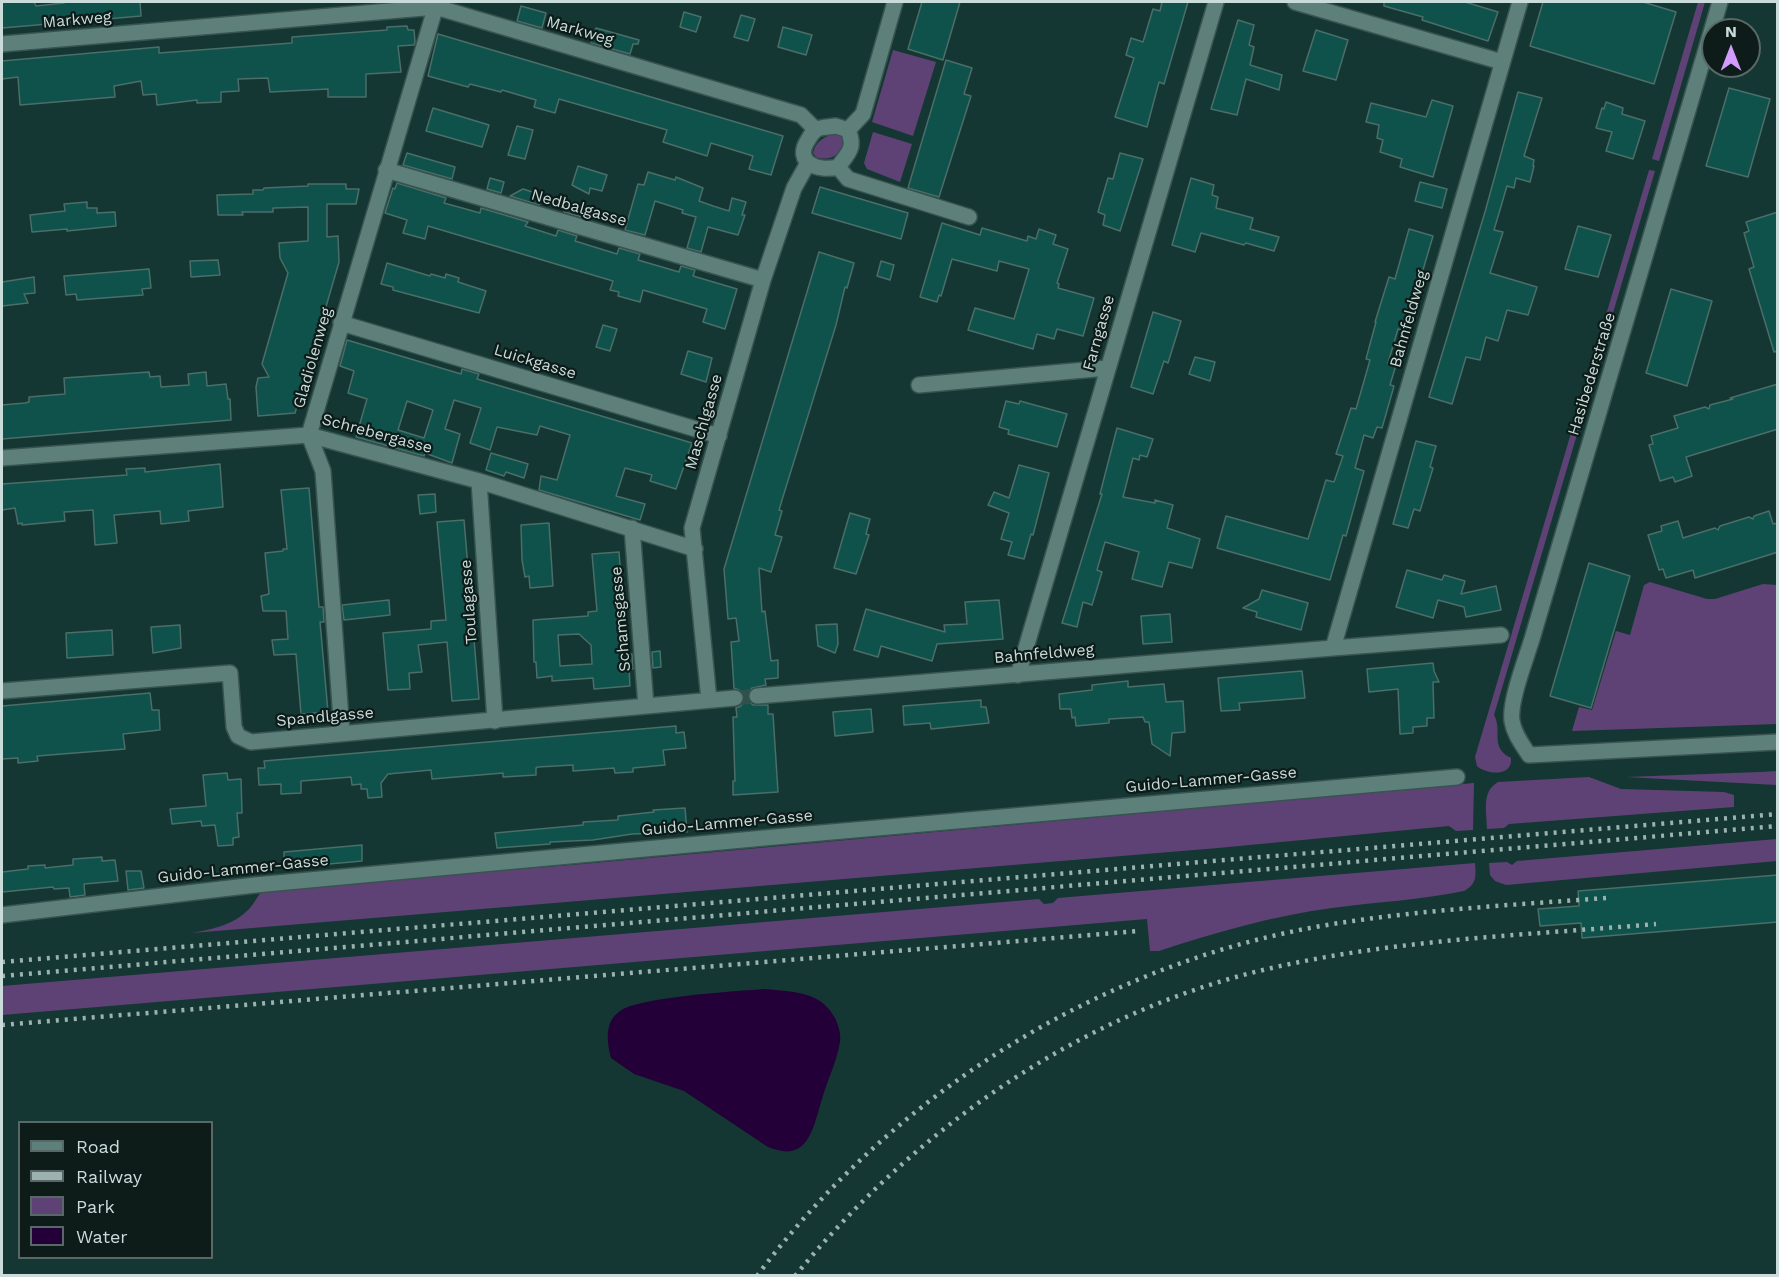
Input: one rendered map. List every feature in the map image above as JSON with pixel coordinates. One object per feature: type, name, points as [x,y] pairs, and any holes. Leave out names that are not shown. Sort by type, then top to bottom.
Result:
[{"type":"street","points":[[848,130],[863,114],[896,2]]},
{"type":"street","name":"Farngasse","points":[[1018,675],[1216,2]]},
{"type":"street","points":[[1295,2],[1502,62]]},
{"type":"street","name":"Bahnfeldweg","points":[[1333,648],[1520,2]]},
{"type":"street","name":"Hasibederstraße","points":[[1720,2],[1513,702],[1512,720],[1518,738],[1529,755],[1778,742]]},
{"type":"street","name":"Markweg","points":[[2,44],[436,4],[801,115],[816,129]]},
{"type":"street","name":"Gladiolenweg","points":[[342,733],[323,471],[309,435],[436,4]]},
{"type":"street","points":[[836,126],[848,130],[852,140],[850,151],[838,167],[818,169],[808,163],[804,156],[804,147],[816,129],[836,126]]},
{"type":"street","name":"Maschlgasse","points":[[709,700],[692,528],[763,280],[794,188],[808,163]]},
{"type":"street","points":[[838,167],[848,179],[969,217]]},
{"type":"street","name":"Nedbalgasse","points":[[386,170],[763,280]]},
{"type":"street","name":"Luickgasse","points":[[341,323],[719,436]]},
{"type":"street","points":[[919,385],[1107,368]]},
{"type":"street","name":"Schrebergasse","points":[[2,458],[309,435],[479,481],[695,549]]},
{"type":"street","name":"Toulagasse","points":[[479,481],[495,721]]},
{"type":"street","name":"Schamsgasse","points":[[632,528],[646,706]]},
{"type":"street","name":"Bahnfeldweg","points":[[758,696],[1501,635]]},
{"type":"street","name":"Spandlgasse","points":[[2,691],[230,673],[234,728],[242,739],[251,742],[709,700]]},
{"type":"street","points":[[709,700],[735,698]]},
{"type":"street","name":"Guido-Lammer-Gasse","points":[[2,915],[279,883],[1457,777]]},
{"type":"green space","points":[[1698,2],[1705,2],[1659,161],[1652,159]]},
{"type":"green space","points":[[893,50],[936,62],[913,136],[872,122]]},
{"type":"green space","points":[[873,132],[912,144],[900,182],[867,169],[864,163]]},
{"type":"green space","points":[[834,134],[845,140],[838,153],[831,158],[816,157],[813,153],[818,143],[823,138]]},
{"type":"green space","points":[[1649,170],[1655,171],[1494,715],[1498,744],[1504,754],[1511,758],[1511,764],[1504,771],[1487,771],[1477,766],[1475,757]]},
{"type":"green space","points":[[1650,582],[1707,599],[1715,599],[1763,584],[1777,585],[1777,724],[1572,731],[1579,707],[1592,710],[1616,631],[1630,635],[1644,585]]},
{"type":"green space","points":[[1777,771],[1777,785],[1626,777],[1760,772]]},
{"type":"green space","points":[[1589,777],[1621,789],[1724,792],[1734,795],[1734,807],[1509,824],[1504,828],[1487,829],[1487,797],[1489,791],[1498,782]]},
{"type":"green space","points":[[1474,783],[1473,830],[1456,831],[1449,826],[1218,848],[192,933],[215,928],[237,919],[249,909],[264,890],[583,864]]},
{"type":"green space","points":[[1777,839],[1777,861],[1506,885],[1495,881],[1490,875],[1489,863],[1507,862],[1512,865],[1517,861]]},
{"type":"green space","points":[[1475,863],[1475,879],[1464,891],[1288,915],[1223,931],[1159,951],[1150,951],[1147,919],[2,1015],[2,986],[1039,899],[1044,904],[1053,903],[1058,898]]},
{"type":"water","points":[[765,989],[797,992],[815,998],[830,1010],[840,1031],[837,1056],[814,1126],[808,1139],[795,1150],[784,1151],[768,1147],[684,1091],[634,1074],[611,1058],[608,1045],[609,1026],[620,1011],[631,1006],[667,998]]},
{"type":"building","points":[[2,2],[34,2],[36,6],[64,2],[140,2],[141,16],[2,28]]},
{"type":"building","points":[[922,2],[960,2],[943,60],[908,49]]},
{"type":"building","points":[[1162,2],[1188,2],[1164,84],[1159,82],[1147,127],[1115,117],[1134,58],[1126,55],[1131,38],[1143,42],[1153,9],[1160,11]]},
{"type":"building","points":[[1384,2],[1465,2],[1498,12],[1488,41],[1422,20],[1423,17],[1384,6]]},
{"type":"building","points":[[1543,2],[1643,2],[1676,12],[1654,84],[1530,46]]},
{"type":"building","points":[[521,6],[546,13],[542,28],[517,21]]},
{"type":"building","points":[[684,12],[701,17],[696,32],[680,27]]},
{"type":"building","points":[[741,15],[755,19],[748,41],[734,37]]},
{"type":"building","points":[[1238,20],[1254,25],[1249,45],[1254,47],[1250,65],[1282,75],[1279,90],[1246,79],[1237,115],[1211,109]]},
{"type":"building","points":[[407,26],[408,30],[414,30],[415,42],[414,45],[398,46],[401,72],[366,74],[366,97],[328,97],[328,89],[270,92],[268,78],[238,79],[239,91],[221,92],[221,102],[197,103],[197,100],[157,105],[156,94],[143,95],[141,81],[114,86],[115,97],[20,105],[18,77],[2,79],[2,61],[159,47],[159,53],[292,43],[292,37],[387,30],[387,27]]},
{"type":"building","points":[[783,27],[812,35],[806,55],[778,47]]},
{"type":"building","points":[[596,28],[639,40],[638,44],[633,44],[630,54],[591,43]]},
{"type":"building","points":[[1316,30],[1348,40],[1336,80],[1303,71]]},
{"type":"building","points":[[438,34],[783,136],[771,175],[749,169],[753,156],[711,143],[707,156],[663,142],[667,130],[559,99],[555,113],[534,107],[536,100],[502,90],[501,92],[470,84],[468,87],[428,76]]},
{"type":"building","points":[[946,60],[972,68],[964,94],[971,96],[939,197],[908,188]]},
{"type":"building","points":[[1729,88],[1770,99],[1748,177],[1706,166]]},
{"type":"building","points":[[1518,92],[1542,98],[1524,156],[1534,160],[1534,166],[1530,182],[1516,178],[1514,188],[1507,186],[1494,230],[1503,232],[1490,273],[1537,287],[1528,315],[1507,310],[1498,341],[1486,337],[1480,360],[1466,357],[1452,404],[1429,397],[1485,212]]},
{"type":"building","points":[[1432,100],[1453,106],[1433,177],[1400,167],[1402,159],[1380,152],[1383,140],[1377,138],[1379,125],[1366,122],[1371,103],[1426,117]]},
{"type":"building","points":[[1606,102],[1623,108],[1622,114],[1645,121],[1633,159],[1606,151],[1612,132],[1596,128]]},
{"type":"building","points":[[433,108],[489,125],[482,147],[426,131]]},
{"type":"building","points":[[517,126],[533,130],[525,159],[508,155]]},
{"type":"building","points":[[407,153],[455,167],[452,179],[403,165]]},
{"type":"building","points":[[1120,153],[1143,159],[1120,231],[1103,225],[1105,215],[1098,212],[1108,178],[1113,179]]},
{"type":"building","points":[[578,166],[607,175],[602,191],[590,188],[589,194],[572,185]]},
{"type":"building","points":[[648,172],[675,180],[676,177],[703,188],[699,201],[729,211],[732,198],[746,202],[742,215],[745,215],[738,235],[708,227],[701,252],[687,248],[696,217],[655,201],[645,235],[625,230],[638,184],[644,185]]},
{"type":"building","points":[[490,178],[504,182],[501,193],[487,189]]},
{"type":"building","points":[[1191,178],[1214,185],[1212,195],[1218,197],[1216,208],[1253,218],[1250,229],[1279,237],[1274,251],[1201,233],[1195,252],[1172,245]]},
{"type":"building","points":[[1420,182],[1447,189],[1442,208],[1415,201]]},
{"type":"building","points":[[397,183],[446,198],[444,203],[480,213],[481,208],[528,222],[525,226],[556,236],[558,230],[577,236],[575,241],[617,254],[619,248],[640,254],[638,260],[679,272],[681,266],[695,270],[693,276],[737,289],[725,329],[703,322],[707,309],[643,290],[640,302],[618,296],[619,292],[610,290],[613,281],[428,226],[425,239],[403,233],[407,220],[385,213],[393,188],[395,189]]},
{"type":"building","points":[[308,184],[346,184],[346,189],[359,189],[356,204],[327,204],[327,237],[338,236],[339,262],[295,413],[258,416],[256,387],[258,378],[269,377],[262,364],[288,273],[280,258],[279,243],[308,241],[308,207],[273,208],[273,212],[242,212],[243,215],[218,215],[217,195],[253,194],[253,190],[264,188],[308,186]]},
{"type":"building","points":[[820,187],[908,213],[901,239],[812,213]]},
{"type":"building","points":[[523,189],[545,196],[539,205],[510,196]]},
{"type":"building","points":[[567,201],[585,206],[582,217],[564,212]]},
{"type":"building","points":[[87,202],[87,208],[97,208],[97,213],[115,212],[116,226],[32,232],[30,215],[65,211],[64,204]]},
{"type":"building","points":[[1778,212],[1778,351],[1774,352],[1749,269],[1754,267],[1744,233],[1749,231],[1746,222]]},
{"type":"building","points":[[942,223],[980,235],[982,228],[1027,241],[1028,236],[1036,239],[1039,229],[1056,235],[1053,244],[1068,249],[1057,283],[1058,288],[1094,298],[1083,336],[1057,329],[1054,339],[1037,334],[1033,349],[968,330],[975,308],[1014,319],[1029,269],[999,261],[997,271],[952,259],[941,296],[939,295],[937,302],[920,297]]},
{"type":"building","points":[[1578,226],[1611,235],[1598,277],[1565,269]]},
{"type":"building","points":[[1409,229],[1433,236],[1405,331],[1398,329],[1388,363],[1396,365],[1390,385],[1394,386],[1382,428],[1377,427],[1373,438],[1364,435],[1355,468],[1364,471],[1346,536],[1343,535],[1330,580],[1217,548],[1226,516],[1308,539],[1326,480],[1334,482],[1343,456],[1336,454],[1351,408],[1356,409],[1370,360],[1366,359],[1375,322],[1389,277],[1395,279]]},
{"type":"building","points":[[819,252],[854,263],[779,510],[782,511],[775,535],[782,537],[771,572],[759,568],[762,612],[765,611],[771,661],[778,660],[778,678],[765,679],[766,685],[752,688],[747,696],[753,705],[768,705],[768,714],[773,714],[778,792],[733,795],[733,781],[735,781],[733,717],[737,717],[736,708],[741,706],[745,698],[743,692],[734,688],[731,642],[739,641],[736,618],[728,619],[724,569]]},
{"type":"building","points":[[218,260],[220,275],[191,277],[190,261]]},
{"type":"building","points":[[881,261],[894,265],[890,280],[877,276]]},
{"type":"building","points":[[387,263],[430,276],[431,274],[445,278],[446,274],[459,278],[458,282],[486,291],[479,313],[393,290],[393,287],[381,284]]},
{"type":"building","points":[[149,269],[151,288],[142,289],[143,295],[77,300],[76,294],[66,295],[64,276]]},
{"type":"building","points":[[34,277],[35,293],[24,294],[28,303],[2,306],[2,282]]},
{"type":"building","points":[[1671,289],[1712,301],[1687,386],[1646,373]]},
{"type":"building","points":[[1153,312],[1181,321],[1168,363],[1164,361],[1153,394],[1131,387]]},
{"type":"building","points":[[603,325],[617,329],[610,351],[596,347]]},
{"type":"building","points":[[347,340],[461,374],[462,369],[479,374],[477,379],[692,443],[676,489],[650,481],[652,475],[625,468],[616,496],[645,504],[640,520],[539,490],[541,476],[557,480],[570,435],[540,426],[537,435],[497,427],[490,450],[470,443],[481,408],[454,400],[445,429],[460,434],[452,463],[425,453],[424,456],[356,437],[367,399],[348,393],[354,371],[340,366]],"holes":[[[407,401],[433,410],[424,438],[398,430]]]},
{"type":"building","points":[[688,351],[712,358],[706,382],[681,374]]},
{"type":"building","points":[[1195,357],[1215,362],[1210,381],[1189,374]]},
{"type":"building","points":[[149,372],[150,377],[160,376],[161,387],[189,385],[188,374],[206,372],[207,386],[226,384],[228,399],[230,399],[231,420],[2,439],[2,405],[29,402],[29,397],[65,394],[64,378]]},
{"type":"building","points":[[1778,384],[1778,429],[1686,457],[1692,476],[1675,482],[1673,477],[1660,481],[1649,445],[1653,444],[1651,436],[1678,428],[1674,416],[1705,407],[1709,409],[1710,405]]},
{"type":"building","points":[[1006,401],[1019,404],[1020,401],[1067,414],[1057,447],[1008,434],[1009,430],[999,427]]},
{"type":"building","points":[[1117,428],[1153,439],[1147,457],[1140,455],[1139,460],[1133,458],[1123,497],[1155,503],[1155,500],[1173,505],[1167,528],[1200,539],[1192,568],[1169,562],[1162,587],[1132,579],[1139,552],[1105,542],[1097,570],[1102,572],[1092,605],[1083,602],[1077,627],[1062,623],[1102,494],[1100,494]]},
{"type":"building","points":[[1416,441],[1436,446],[1430,467],[1433,468],[1420,511],[1414,509],[1408,528],[1393,524]]},
{"type":"building","points":[[491,453],[528,464],[524,478],[506,472],[504,476],[486,470]]},
{"type":"building","points":[[220,464],[223,507],[188,511],[189,521],[161,524],[160,511],[114,515],[117,543],[95,545],[93,510],[64,512],[65,521],[22,525],[22,523],[18,524],[15,508],[2,510],[2,484],[127,475],[126,469],[145,468],[145,472]]},
{"type":"building","points":[[1019,465],[1049,473],[1033,535],[1031,534],[1024,559],[1008,555],[1012,542],[1001,539],[1009,513],[988,505],[994,492],[1009,498]]},
{"type":"building","points":[[309,488],[319,607],[323,607],[324,622],[320,622],[328,712],[301,714],[296,654],[274,655],[272,640],[288,639],[286,611],[263,611],[261,596],[269,594],[265,553],[287,549],[281,490]]},
{"type":"building","points":[[435,494],[436,512],[420,514],[418,495]]},
{"type":"building","points":[[1769,511],[1773,524],[1778,523],[1778,552],[1695,578],[1693,570],[1666,578],[1663,569],[1659,570],[1648,535],[1662,531],[1661,526],[1678,521],[1683,538],[1715,528],[1718,530],[1720,526],[1749,517],[1753,519],[1754,516]]},
{"type":"building","points":[[850,513],[870,519],[866,534],[869,535],[856,574],[834,568]]},
{"type":"building","points":[[464,520],[479,699],[452,701],[447,642],[418,645],[422,672],[409,673],[410,689],[388,690],[383,633],[431,629],[431,621],[446,620],[437,522]]},
{"type":"building","points":[[549,523],[553,586],[530,588],[529,576],[525,577],[522,560],[521,525]]},
{"type":"building","points":[[619,552],[627,655],[632,654],[633,669],[629,669],[630,686],[594,689],[593,678],[552,681],[552,676],[537,678],[536,662],[534,662],[533,620],[588,616],[588,612],[597,611],[592,554]],"holes":[[[579,634],[591,645],[592,664],[560,666],[558,635]]]},
{"type":"building","points":[[1589,563],[1630,576],[1591,708],[1550,696]]},
{"type":"building","points":[[1407,570],[1442,580],[1444,575],[1465,581],[1461,594],[1496,586],[1501,610],[1466,617],[1464,607],[1438,600],[1433,618],[1396,607]]},
{"type":"building","points":[[1262,590],[1308,603],[1301,630],[1256,617],[1257,612],[1243,608],[1259,599]]},
{"type":"building","points":[[389,600],[390,615],[344,620],[342,605]]},
{"type":"building","points":[[999,600],[1003,639],[937,644],[932,661],[881,646],[878,657],[854,650],[866,609],[945,632],[944,625],[967,624],[965,602]]},
{"type":"building","points":[[1170,614],[1172,642],[1143,644],[1141,616]]},
{"type":"building","points":[[837,624],[838,644],[835,653],[818,646],[816,625]]},
{"type":"building","points":[[180,625],[181,648],[153,653],[151,627]]},
{"type":"building","points":[[112,630],[113,655],[67,658],[66,633]]},
{"type":"building","points":[[660,651],[661,667],[653,668],[652,652]]},
{"type":"building","points":[[1433,663],[1439,682],[1433,682],[1434,718],[1427,718],[1427,726],[1413,727],[1413,733],[1400,734],[1398,689],[1369,692],[1367,669]]},
{"type":"building","points":[[1302,671],[1305,698],[1239,703],[1240,710],[1221,711],[1218,678]]},
{"type":"building","points":[[1128,681],[1128,687],[1164,684],[1166,702],[1183,701],[1185,732],[1172,733],[1170,756],[1152,744],[1149,722],[1145,722],[1143,717],[1109,719],[1109,723],[1076,726],[1071,709],[1060,709],[1059,694],[1092,690],[1092,685]]},
{"type":"building","points":[[150,693],[152,710],[159,710],[160,730],[123,734],[125,749],[37,756],[38,761],[18,763],[18,758],[2,759],[2,706]]},
{"type":"building","points":[[981,700],[981,707],[986,707],[989,723],[931,729],[930,723],[904,725],[903,706]]},
{"type":"building","points":[[871,709],[873,732],[835,736],[833,712]]},
{"type":"building","points":[[676,726],[676,733],[684,732],[686,748],[663,750],[665,765],[633,768],[633,772],[615,773],[614,768],[573,771],[573,765],[538,767],[536,775],[503,777],[503,773],[432,779],[431,770],[388,774],[381,783],[382,797],[368,798],[367,789],[361,789],[361,784],[352,785],[351,777],[301,781],[301,793],[281,794],[281,784],[259,785],[258,768],[265,768],[264,761]]},
{"type":"building","points":[[227,773],[228,780],[241,779],[242,813],[237,813],[239,837],[233,838],[233,845],[218,846],[215,825],[202,826],[201,821],[172,824],[170,809],[206,806],[203,775]]},
{"type":"building","points":[[685,808],[687,832],[632,834],[593,840],[497,848],[495,833],[583,825],[583,822],[618,820],[618,816],[654,812],[653,810]]},
{"type":"building","points":[[362,845],[362,861],[329,864],[329,858],[301,867],[284,868],[284,852]]},
{"type":"building","points":[[102,857],[102,861],[115,860],[118,881],[84,884],[85,895],[70,897],[69,888],[54,889],[53,887],[2,892],[2,872],[28,869],[28,866],[45,865],[45,868],[73,865],[73,859]]},
{"type":"building","points":[[126,871],[141,871],[144,888],[128,890]]},
{"type":"building","points":[[1778,875],[1778,922],[1582,938],[1581,923],[1540,926],[1538,909],[1579,906],[1578,891]]},
{"type":"tunnel","points":[[735,698],[757,696]]},
{"type":"railway","points":[[2,962],[1778,814]]},
{"type":"railway","points":[[2,976],[1778,826]]},
{"type":"railway","points":[[757,1276],[811,1211],[871,1150],[936,1096],[1006,1048],[1080,1006],[1158,972],[1238,945],[1321,926],[1427,912],[1606,898]]},
{"type":"railway","points":[[795,1276],[843,1222],[895,1171],[950,1124],[1010,1081],[1072,1044],[1137,1012],[1205,986],[1276,967],[1370,950],[1465,939],[1656,924]]},
{"type":"railway","points":[[2,1025],[1139,931]]}]
